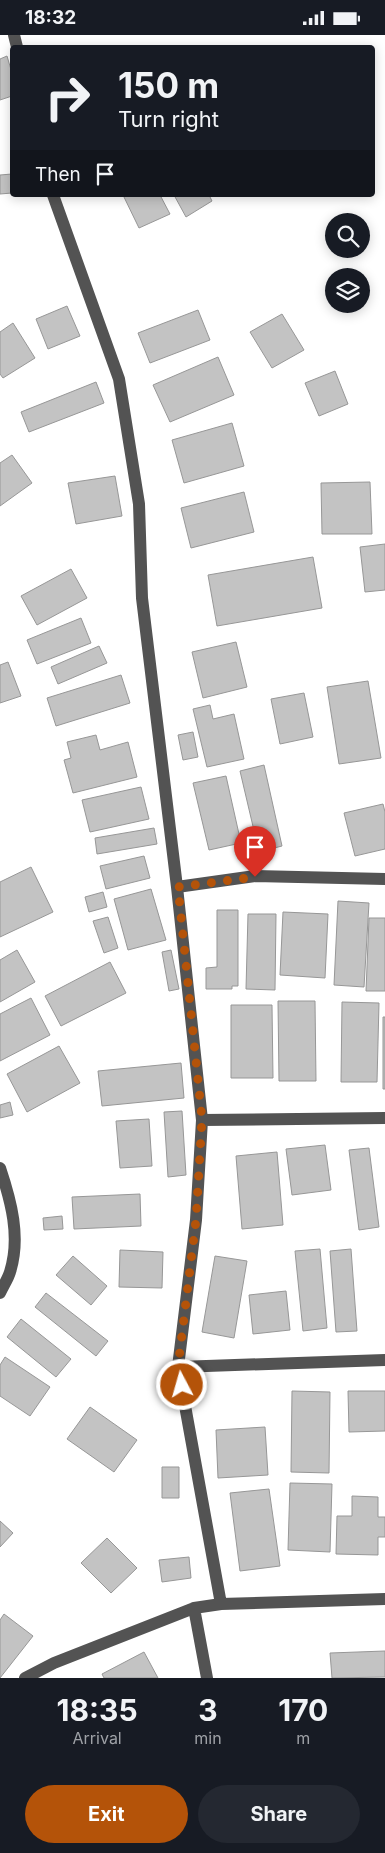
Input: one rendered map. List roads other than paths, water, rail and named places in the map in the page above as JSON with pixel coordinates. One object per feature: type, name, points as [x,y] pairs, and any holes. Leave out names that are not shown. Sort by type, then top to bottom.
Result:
[{"type":"street","points":[[54,197],[119,379],[139,504],[142,598],[178,887],[202,1119],[196,1220],[178,1367],[221,1604]]},
{"type":"street","points":[[178,887],[255,877],[385,879]]},
{"type":"street","points":[[202,1119],[385,1118]]},
{"type":"street","points":[[0,1168],[12,1205],[15,1239],[10,1271],[0,1293]]},
{"type":"street","points":[[178,1367],[385,1359]]},
{"type":"street","points":[[25,1678],[54,1663],[194,1608],[221,1604],[385,1599]]},
{"type":"street","points":[[194,1608],[207,1678]]}]
